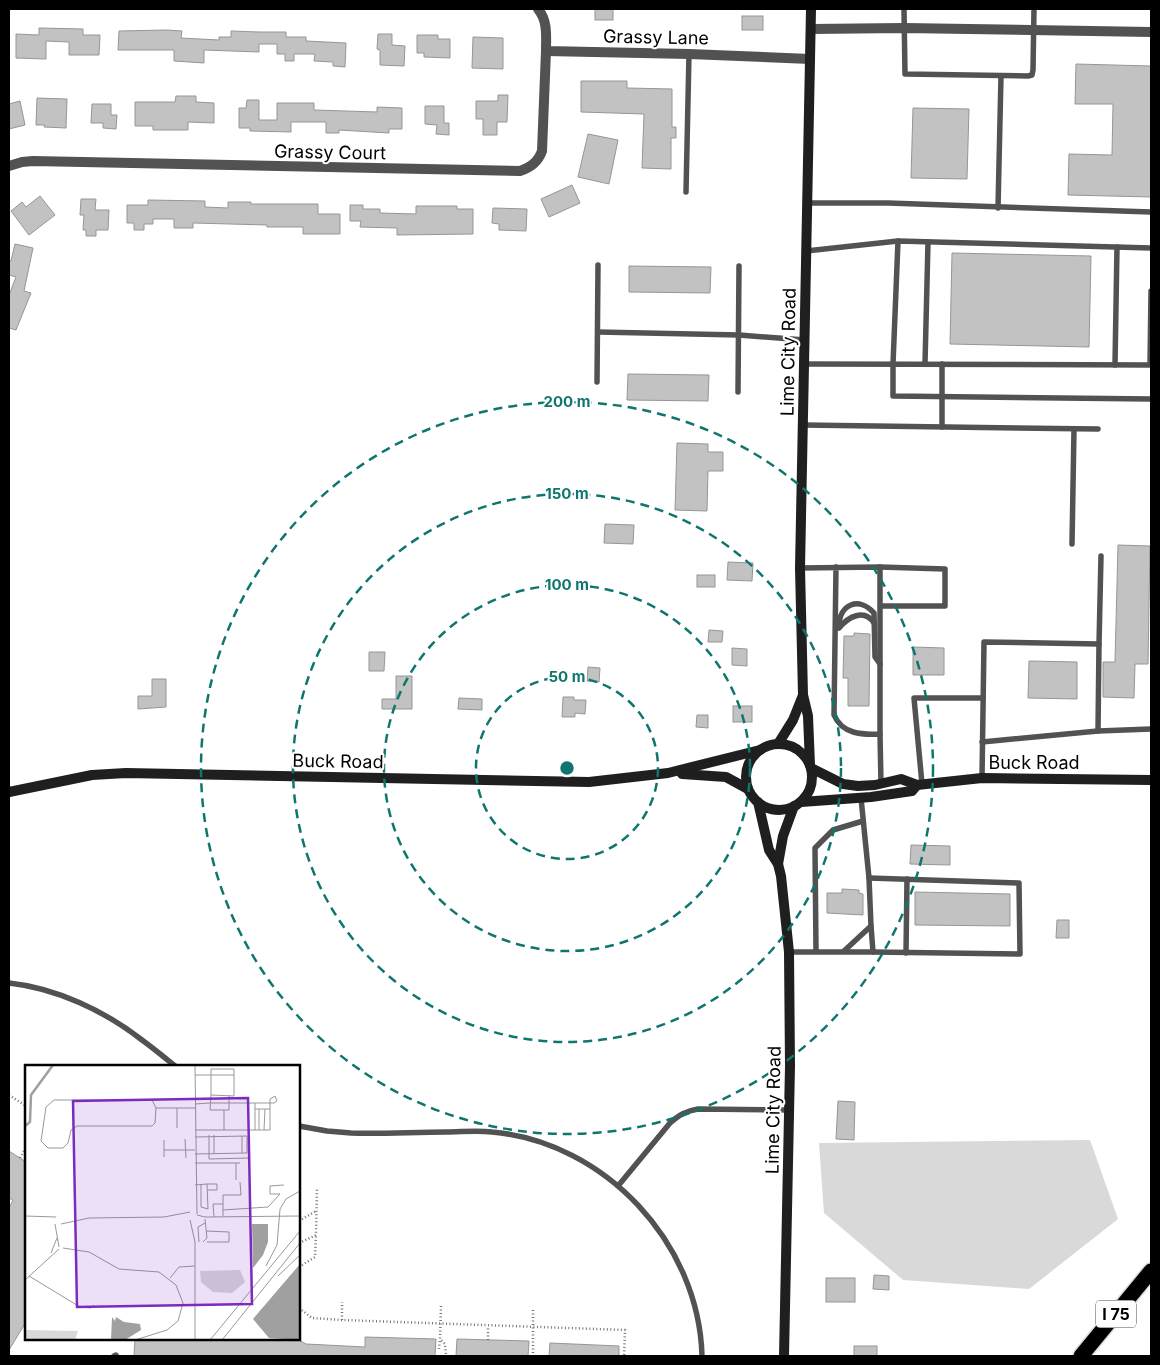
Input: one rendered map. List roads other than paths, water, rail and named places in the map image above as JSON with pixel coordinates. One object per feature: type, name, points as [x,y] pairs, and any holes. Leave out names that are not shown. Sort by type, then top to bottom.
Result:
[{"type":"highway","name":"I 75","points":[[1082,1356],[1151,1271]]},
{"type":"street","points":[[538,9],[544,17],[546,25],[546,51]]},
{"type":"street","name":"Lime City Road","points":[[811,9],[800,568],[803,695],[808,716],[811,766]]},
{"type":"street","points":[[811,30],[904,28],[1151,32]]},
{"type":"street","name":"Grassy Lane","points":[[546,51],[810,59]]},
{"type":"street","name":"Grassy Court","points":[[9,166],[22,162],[33,162],[520,171],[529,168],[536,162],[542,151],[546,51]]},
{"type":"street","name":"Lime City Road","points":[[778,744],[793,720],[803,695]]},
{"type":"street","points":[[778,744],[791,746],[800,751],[811,766],[812,785],[808,794],[798,804],[782,810],[772,809],[758,802],[748,789],[746,779],[747,768],[754,755],[767,746],[778,744]]},
{"type":"street","name":"Buck Road","points":[[9,792],[83,776],[108,774],[589,782],[668,773],[760,750]]},
{"type":"street","name":"Buck Road","points":[[811,766],[843,784],[858,786],[881,784],[900,779],[920,784],[982,778],[1151,780]]},
{"type":"street","name":"Buck Road","points":[[668,773],[726,777],[748,789]]},
{"type":"street","name":"Buck Road","points":[[798,804],[912,791],[920,784]]},
{"type":"street","name":"Lime City Road","points":[[758,802],[768,850],[778,864],[781,876],[789,952],[789,1110],[784,1356]]},
{"type":"street","name":"Lime City Road","points":[[778,864],[783,836],[798,804]]},
{"type":"lane","points":[[904,9],[905,74],[1001,76],[1032,75],[1034,9]]},
{"type":"lane","points":[[686,192],[689,54]]},
{"type":"lane","points":[[998,208],[1001,76]]},
{"type":"lane","points":[[807,203],[888,203],[1151,212]]},
{"type":"lane","points":[[898,241],[892,364],[893,396],[1151,399]]},
{"type":"lane","points":[[806,251],[898,241],[1151,248]]},
{"type":"lane","points":[[925,364],[928,242]]},
{"type":"lane","points":[[1115,365],[1117,247]]},
{"type":"lane","points":[[597,382],[598,265]]},
{"type":"lane","points":[[738,392],[739,266]]},
{"type":"lane","points":[[804,364],[1150,365],[1151,291]]},
{"type":"lane","points":[[598,332],[739,335],[804,340]]},
{"type":"lane","points":[[942,364],[942,427]]},
{"type":"lane","points":[[803,425],[1098,429]]},
{"type":"lane","points":[[1072,544],[1074,428]]},
{"type":"lane","points":[[1098,731],[1101,556]]},
{"type":"lane","points":[[836,567],[834,715],[836,721],[849,731],[880,734]]},
{"type":"lane","points":[[800,568],[880,567],[945,569],[945,606],[880,606]]},
{"type":"lane","points":[[880,567],[881,784]]},
{"type":"lane","points":[[833,706],[838,697],[839,621],[844,611],[850,605],[858,603],[868,606],[874,613],[875,656],[881,666]]},
{"type":"lane","points":[[839,629],[844,622],[857,615],[871,619],[875,625]]},
{"type":"lane","points":[[982,778],[984,642],[1099,644]]},
{"type":"lane","points":[[920,784],[914,698],[983,698]]},
{"type":"lane","points":[[982,742],[1098,731],[1151,729]]},
{"type":"lane","points":[[861,798],[869,878],[873,952]]},
{"type":"lane","points":[[816,951],[815,848],[833,830],[863,821]]},
{"type":"lane","points":[[789,952],[1020,954],[1019,883],[869,878]]},
{"type":"lane","points":[[906,953],[908,880]]},
{"type":"lane","points":[[844,951],[871,926]]},
{"type":"lane","points":[[9,984],[54,994],[94,1010],[142,1039],[174,1065]]},
{"type":"lane","points":[[618,1186],[670,1123],[680,1115],[698,1109],[789,1110]]},
{"type":"lane","points":[[300,1126],[351,1133],[479,1131],[507,1134],[528,1139],[566,1153],[599,1171],[646,1213],[675,1257],[686,1279],[692,1298],[700,1335],[702,1356]]}]
